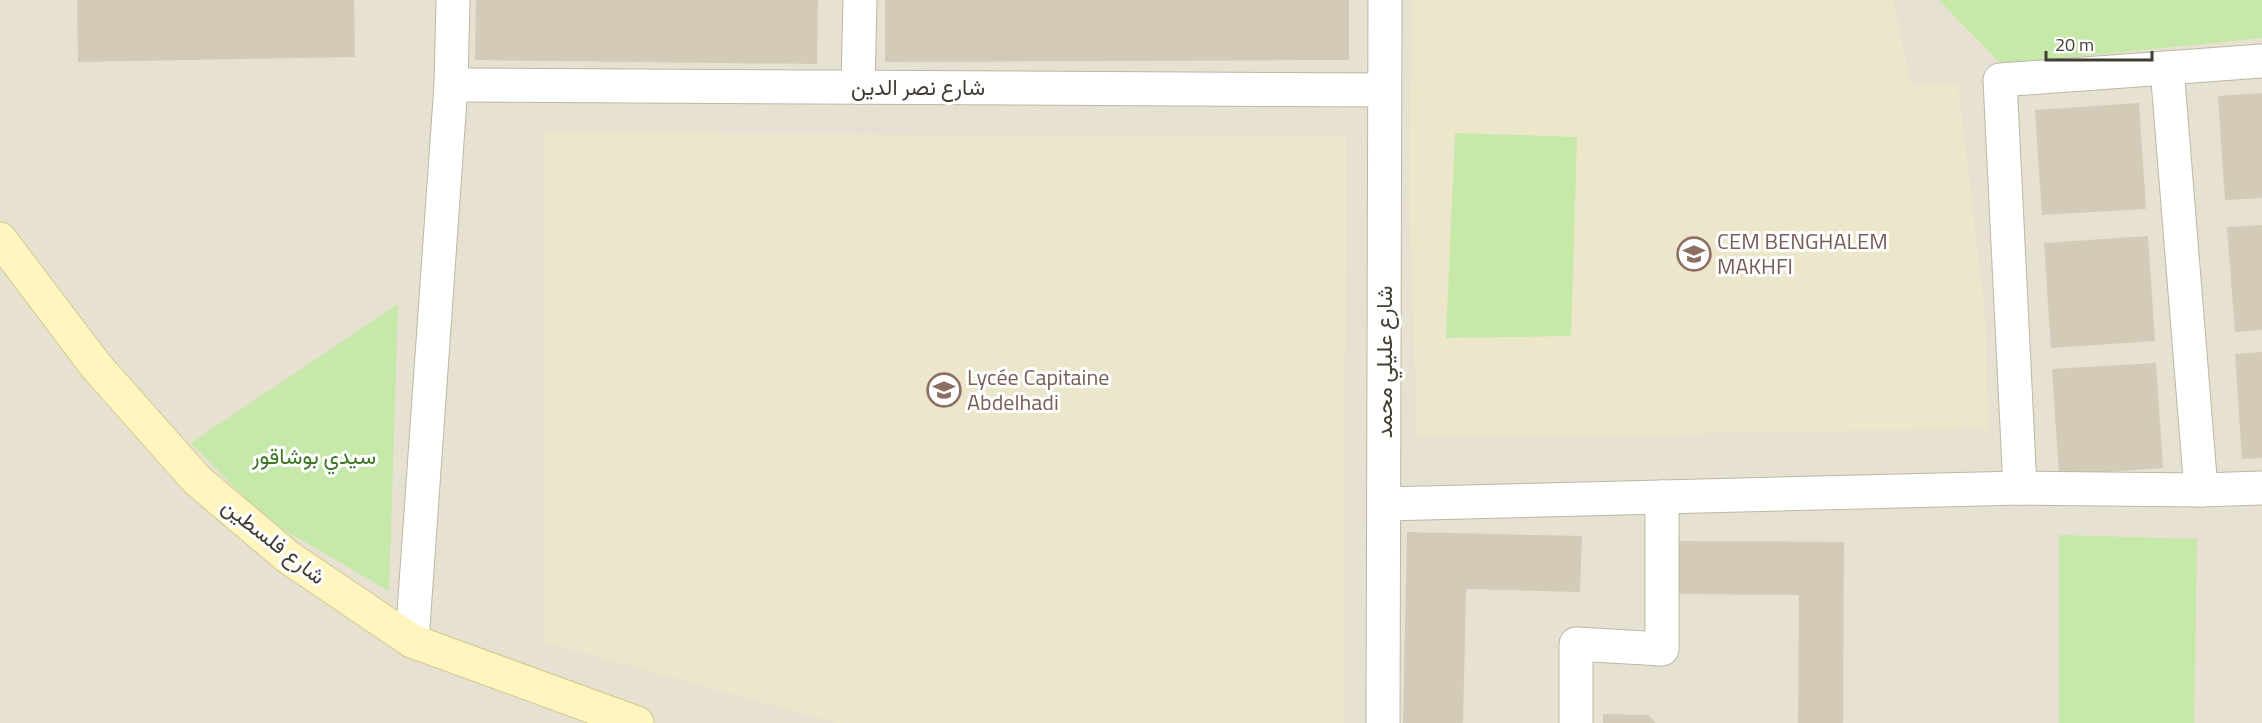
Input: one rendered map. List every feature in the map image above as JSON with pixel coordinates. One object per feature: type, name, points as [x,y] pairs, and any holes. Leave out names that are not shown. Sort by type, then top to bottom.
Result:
[{"type":"street","points":[[412,641],[451,85],[453,0]]},
{"type":"street","points":[[858,87],[860,0]]},
{"type":"street","name":"شارع عليلي محمد","points":[[1383,723],[1384,0]]},
{"type":"street","points":[[2020,488],[2000,80],[2262,61]]},
{"type":"street","points":[[2167,68],[2201,490]]},
{"type":"street","name":"شارع نصر الدين","points":[[451,85],[1384,90]]},
{"type":"street","name":"شارع فلسطين","points":[[0,238],[96,366],[197,480],[288,557],[412,641],[638,723]]},
{"type":"street","points":[[1384,504],[2020,488],[2201,490],[2262,488]]},
{"type":"street","points":[[1576,723],[1576,644],[1662,649],[1662,497]]},
{"type":"shaded area","points":[[0,0],[2262,0],[2262,723],[0,723]]},
{"type":"shaded area","name":"CEM BENGHALEM MAKHFI","points":[[1412,0],[1893,0],[1911,85],[1958,84],[1985,313],[1988,429],[1651,435],[1417,436],[1409,195]]},
{"type":"shaded area","name":"Lycée Capitaine Abdelhadi","points":[[545,133],[1346,137],[1344,723],[836,723],[543,642]]},
{"type":"green space","points":[[1939,0],[2262,0],[2262,38],[2001,64]]},
{"type":"green space","points":[[1455,133],[1577,137],[1571,336],[1446,338]]},
{"type":"green space","name":"سيدي بوشاقور","points":[[398,304],[389,591],[265,519],[191,443]]},
{"type":"green space","points":[[2059,535],[2197,539],[2194,723],[2059,723]]},
{"type":"building","points":[[77,0],[354,0],[355,57],[78,62]]},
{"type":"building","points":[[476,0],[818,0],[817,64],[475,60]]},
{"type":"building","points":[[885,0],[1349,0],[1349,60],[885,62]]},
{"type":"building","points":[[2262,93],[2262,198],[2225,200],[2218,96]]},
{"type":"building","points":[[2139,103],[2146,209],[2042,215],[2035,110]]},
{"type":"building","points":[[2262,225],[2262,330],[2235,332],[2227,227]]},
{"type":"building","points":[[2148,236],[2155,341],[2051,348],[2044,243]]},
{"type":"building","points":[[2262,352],[2262,458],[2242,459],[2235,354]]},
{"type":"building","points":[[2156,363],[2163,468],[2059,475],[2052,369]]},
{"type":"building","points":[[1407,532],[1582,536],[1580,592],[1466,589],[1463,723],[1403,723]]},
{"type":"building","points":[[1678,541],[1844,542],[1843,723],[1798,723],[1799,595],[1677,594]]},
{"type":"building","points":[[1603,714],[1648,715],[1656,723],[1603,723]]},
{"type":"place","name":"CEM BENGHALEM MAKHFI","points":[[1694,254]]},
{"type":"place","name":"Lycée Capitaine Abdelhadi","points":[[944,390]]}]
